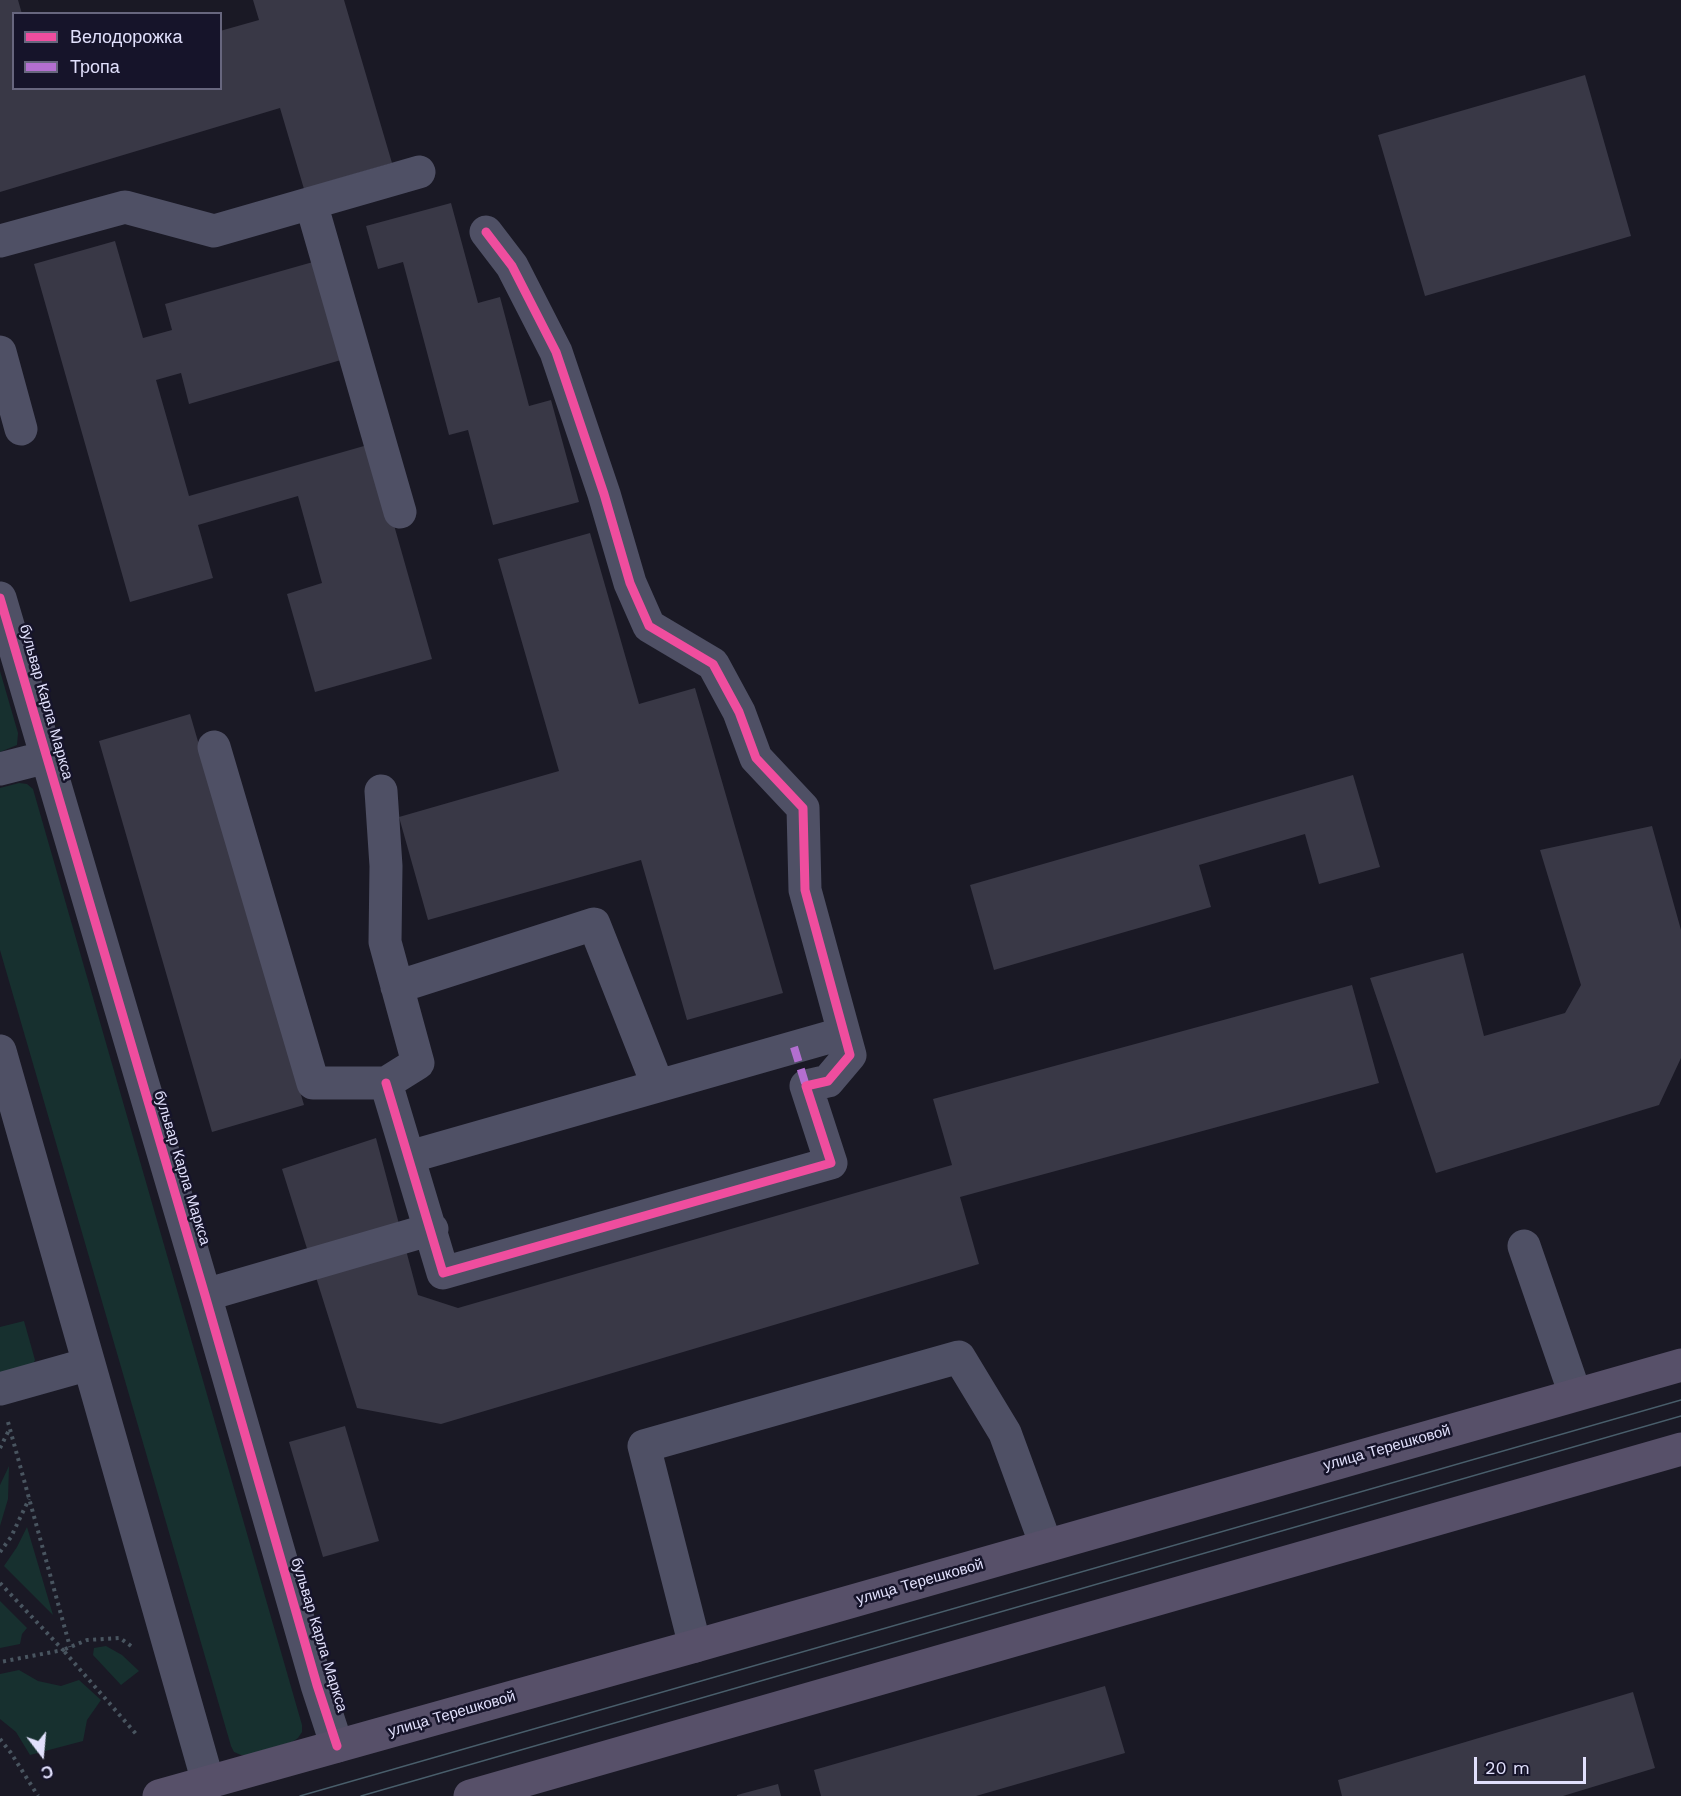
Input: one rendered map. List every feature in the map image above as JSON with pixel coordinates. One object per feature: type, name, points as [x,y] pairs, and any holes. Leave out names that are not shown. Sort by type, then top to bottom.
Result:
[{"type":"main road","name":"улица Терешковой","points":[[159,1796],[1681,1365]]},
{"type":"main road","points":[[470,1796],[1681,1449]]},
{"type":"street","points":[[0,241],[125,207],[214,231],[419,172]]},
{"type":"street","points":[[311,203],[400,512]]},
{"type":"street","points":[[486,232],[512,266],[556,352],[601,483],[630,583],[649,626],[713,664],[739,712],[756,758],[803,808],[805,890],[850,1055],[828,1081],[806,1086]]},
{"type":"street","points":[[0,352],[21,429]]},
{"type":"street","name":"бульвар Карла Маркса","points":[[0,598],[317,1685],[337,1746]]},
{"type":"street","points":[[214,747],[313,1083],[386,1083],[418,1063],[385,942],[386,866],[381,791]]},
{"type":"street","points":[[0,769],[46,757]]},
{"type":"street","points":[[397,987],[594,924],[658,1086]]},
{"type":"street","points":[[409,1157],[844,1033]]},
{"type":"street","points":[[386,1083],[432,1229],[443,1273],[831,1163],[794,1047]]},
{"type":"street","points":[[0,1051],[208,1782]]},
{"type":"street","points":[[205,1295],[432,1229]]},
{"type":"street","points":[[1524,1246],[1575,1394]]},
{"type":"street","points":[[695,1646],[644,1446],[959,1358],[1005,1432],[1046,1545]]},
{"type":"street","points":[[4,1404],[89,1364]]},
{"type":"path","points":[[4,1404],[70,1647]]},
{"type":"path","points":[[0,1448],[10,1429]]},
{"type":"path","points":[[0,1552],[11,1537],[29,1498]]},
{"type":"path","points":[[0,1583],[137,1734]]},
{"type":"path","points":[[0,1662],[63,1650],[87,1640],[120,1638],[133,1648]]},
{"type":"path","points":[[0,1740],[11,1753],[38,1796]]},
{"type":"green space","points":[[0,671],[18,733],[17,745],[0,752]]},
{"type":"green space","points":[[19,783],[27,784],[33,789],[302,1725],[302,1732],[292,1742],[247,1755],[234,1752],[231,1746],[0,950],[0,788]]},
{"type":"green space","points":[[24,1321],[35,1360],[31,1370],[0,1376],[0,1327]]},
{"type":"green space","points":[[9,1466],[8,1499],[0,1526],[0,1485]]},
{"type":"green space","points":[[27,1527],[53,1615],[4,1566]]},
{"type":"green space","points":[[0,1601],[27,1628],[22,1634],[20,1644],[0,1648]]},
{"type":"green space","points":[[106,1646],[122,1655],[139,1671],[121,1685],[93,1655],[94,1648]]},
{"type":"green space","points":[[19,1670],[38,1681],[61,1686],[79,1680],[101,1700],[87,1720],[83,1741],[30,1755],[16,1732],[0,1719],[0,1674]]},
{"type":"building","points":[[0,0],[18,0],[21,12],[12,12],[12,90],[222,90],[222,30],[259,20],[253,0],[344,0],[392,163],[304,189],[280,108],[0,192]]},
{"type":"building","points":[[1585,75],[1631,236],[1425,296],[1378,135]]},
{"type":"building","points":[[451,203],[478,303],[500,297],[529,406],[551,400],[579,502],[493,525],[468,430],[449,435],[403,262],[378,269],[366,226]]},
{"type":"building","points":[[115,241],[143,338],[172,330],[165,304],[320,260],[348,358],[189,404],[181,373],[156,380],[189,496],[371,444],[432,659],[315,692],[287,594],[322,583],[298,496],[198,525],[213,578],[130,602],[34,264]]},
{"type":"building","points":[[590,533],[639,704],[695,688],[783,993],[687,1020],[641,860],[428,920],[399,817],[559,771],[498,559]]},
{"type":"building","points":[[190,714],[304,1105],[212,1132],[99,741]]},
{"type":"building","points":[[1353,775],[1380,867],[1319,884],[1305,834],[1199,865],[1211,907],[994,970],[970,885]]},
{"type":"building","points":[[1652,826],[1681,930],[1681,1058],[1659,1105],[1436,1173],[1370,978],[1463,953],[1484,1036],[1565,1013],[1581,985],[1540,850]]},
{"type":"building","points":[[1352,985],[1379,1083],[960,1197],[979,1264],[441,1424],[357,1408],[282,1169],[376,1138],[418,1295],[458,1308],[952,1165],[933,1099]]},
{"type":"building","points":[[345,1426],[379,1541],[323,1557],[289,1442]]},
{"type":"building","points":[[1105,1686],[1125,1753],[976,1796],[821,1796],[814,1770]]},
{"type":"building","points":[[1633,1692],[1655,1768],[1563,1796],[1342,1796],[1338,1780]]},
{"type":"building","points":[[778,1784],[781,1796],[737,1796],[737,1795]]},
{"type":"tram line","points":[[300,1796],[1681,1400]]},
{"type":"tram line","points":[[361,1796],[1681,1416]]},
{"type":"marked path","points":[[794,1047],[806,1086]]},
{"type":"cycle path","points":[[386,1083],[443,1273],[831,1163],[806,1086],[828,1081],[850,1055],[805,890],[803,808],[756,758],[739,712],[713,664],[649,626],[630,583],[604,494],[556,352],[512,266],[486,232]]},
{"type":"cycle path","points":[[0,598],[317,1685],[337,1746]]}]
